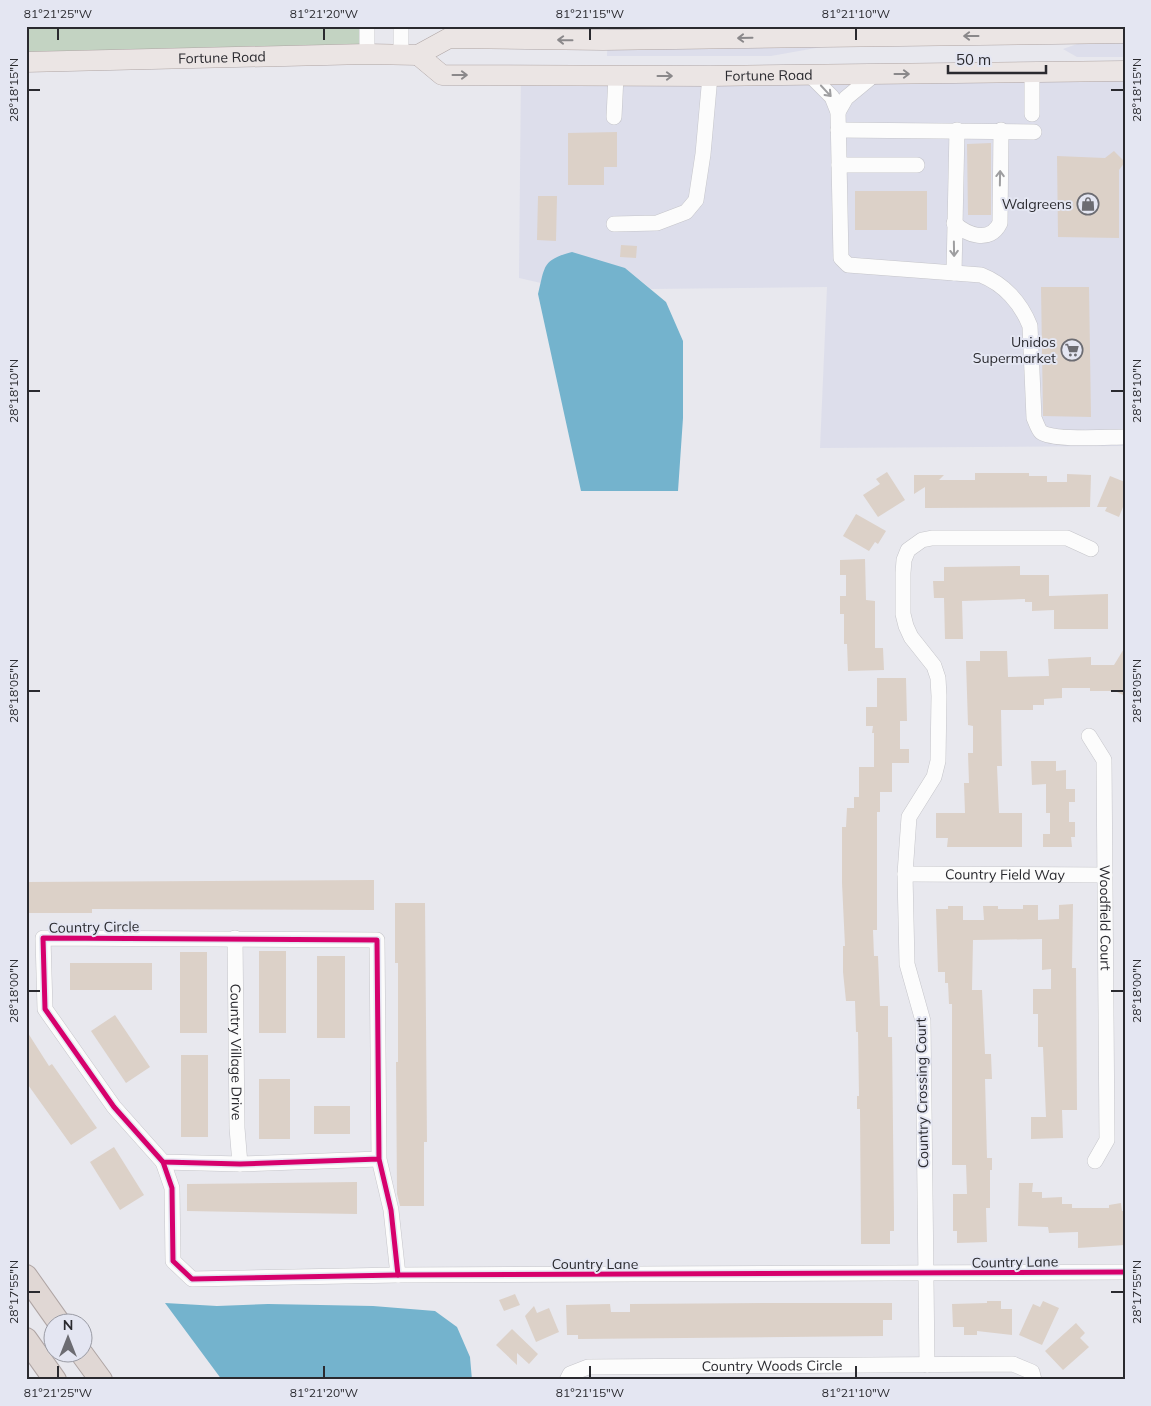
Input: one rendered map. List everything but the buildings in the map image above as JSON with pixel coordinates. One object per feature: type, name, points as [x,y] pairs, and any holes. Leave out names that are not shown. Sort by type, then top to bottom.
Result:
[{"type":"highway","points":[[26,1276],[53,1314]]},
{"type":"highway","points":[[26,1339],[55,1380]]},
{"type":"highway","points":[[89,1364],[101,1380]]},
{"type":"main road","name":"Fortune Road","points":[[26,62],[367,54],[410,55],[449,38],[603,33],[838,31],[1125,33]]},
{"type":"main road","name":"Fortune Road","points":[[410,55],[442,75],[710,76],[1125,71]]},
{"type":"street","points":[[367,26],[367,54]]},
{"type":"street","points":[[401,26],[410,55]]},
{"type":"street","points":[[1032,73],[1032,114]]},
{"type":"street","points":[[809,74],[832,97],[838,112],[841,258],[848,265],[981,274],[997,282],[1025,313],[1030,326],[1034,418],[1040,431],[1048,435],[1073,438],[1125,437]]},
{"type":"street","points":[[838,112],[846,98],[875,74]]},
{"type":"street","points":[[614,117],[616,76]]},
{"type":"street","points":[[614,224],[657,223],[686,212],[696,200],[704,154],[710,76]]},
{"type":"street","points":[[838,130],[1001,130],[1034,132]]},
{"type":"street","points":[[954,273],[957,130]]},
{"type":"street","points":[[954,224],[963,232],[974,236],[990,235],[997,230],[1000,223],[1001,130]]},
{"type":"street","points":[[839,165],[917,165]]},
{"type":"street","name":"Country Crossing Court","points":[[926,1366],[923,1021],[907,964],[905,874],[909,817],[934,777],[938,761],[939,696],[938,678],[934,666],[911,637],[903,614],[904,560],[908,550],[922,540],[932,538],[1067,538],[1091,549]]},
{"type":"street","name":"Woodfield Court","points":[[1088,736],[1104,760],[1106,1140],[1095,1162]]},
{"type":"street","name":"Country Field Way","points":[[905,874],[1105,876]]},
{"type":"street","name":"Country Circle","points":[[163,1162],[114,1106],[45,1008],[43,938],[377,940],[379,1159],[391,1210],[398,1275]]},
{"type":"street","name":"Country Village Drive","points":[[235,938],[237,1128],[240,1164]]},
{"type":"street","points":[[163,1162],[240,1164],[379,1159]]},
{"type":"street","name":"Country Lane","points":[[163,1162],[172,1188],[173,1260],[192,1279],[398,1275],[1125,1272]]},
{"type":"street","name":"Country Woods Circle","points":[[567,1380],[570,1374],[588,1367],[1014,1364],[1032,1372],[1034,1380]]},
{"type":"shaded area","points":[[608,26],[1012,26],[872,38],[771,56],[607,56]]},
{"type":"shaded area","points":[[1125,27],[1125,57],[1077,57],[1063,49]]},
{"type":"shaded area","points":[[521,71],[1125,72],[1125,446],[820,448],[827,287],[651,289],[625,268],[544,269],[541,283],[519,278]]},
{"type":"green space","points":[[26,26],[361,26],[360,55],[26,55]]},
{"type":"water","points":[[572,252],[625,268],[666,302],[683,341],[683,418],[678,491],[581,491],[538,294],[544,271],[550,261]]},
{"type":"water","points":[[165,1303],[217,1306],[268,1304],[373,1306],[435,1311],[457,1327],[470,1357],[472,1380],[222,1380]]},
{"type":"cycle path","points":[[379,1159],[240,1164],[163,1162],[114,1107],[45,1009],[43,938],[377,940],[379,1159],[391,1210],[398,1275]]},
{"type":"cycle path","points":[[163,1162],[172,1188],[173,1261],[192,1279],[398,1275],[1125,1272]]},
{"type":"place","name":"Walgreens","points":[[1088,204]]},
{"type":"place","name":"Unidos Supermarket","points":[[1072,350]]}]
